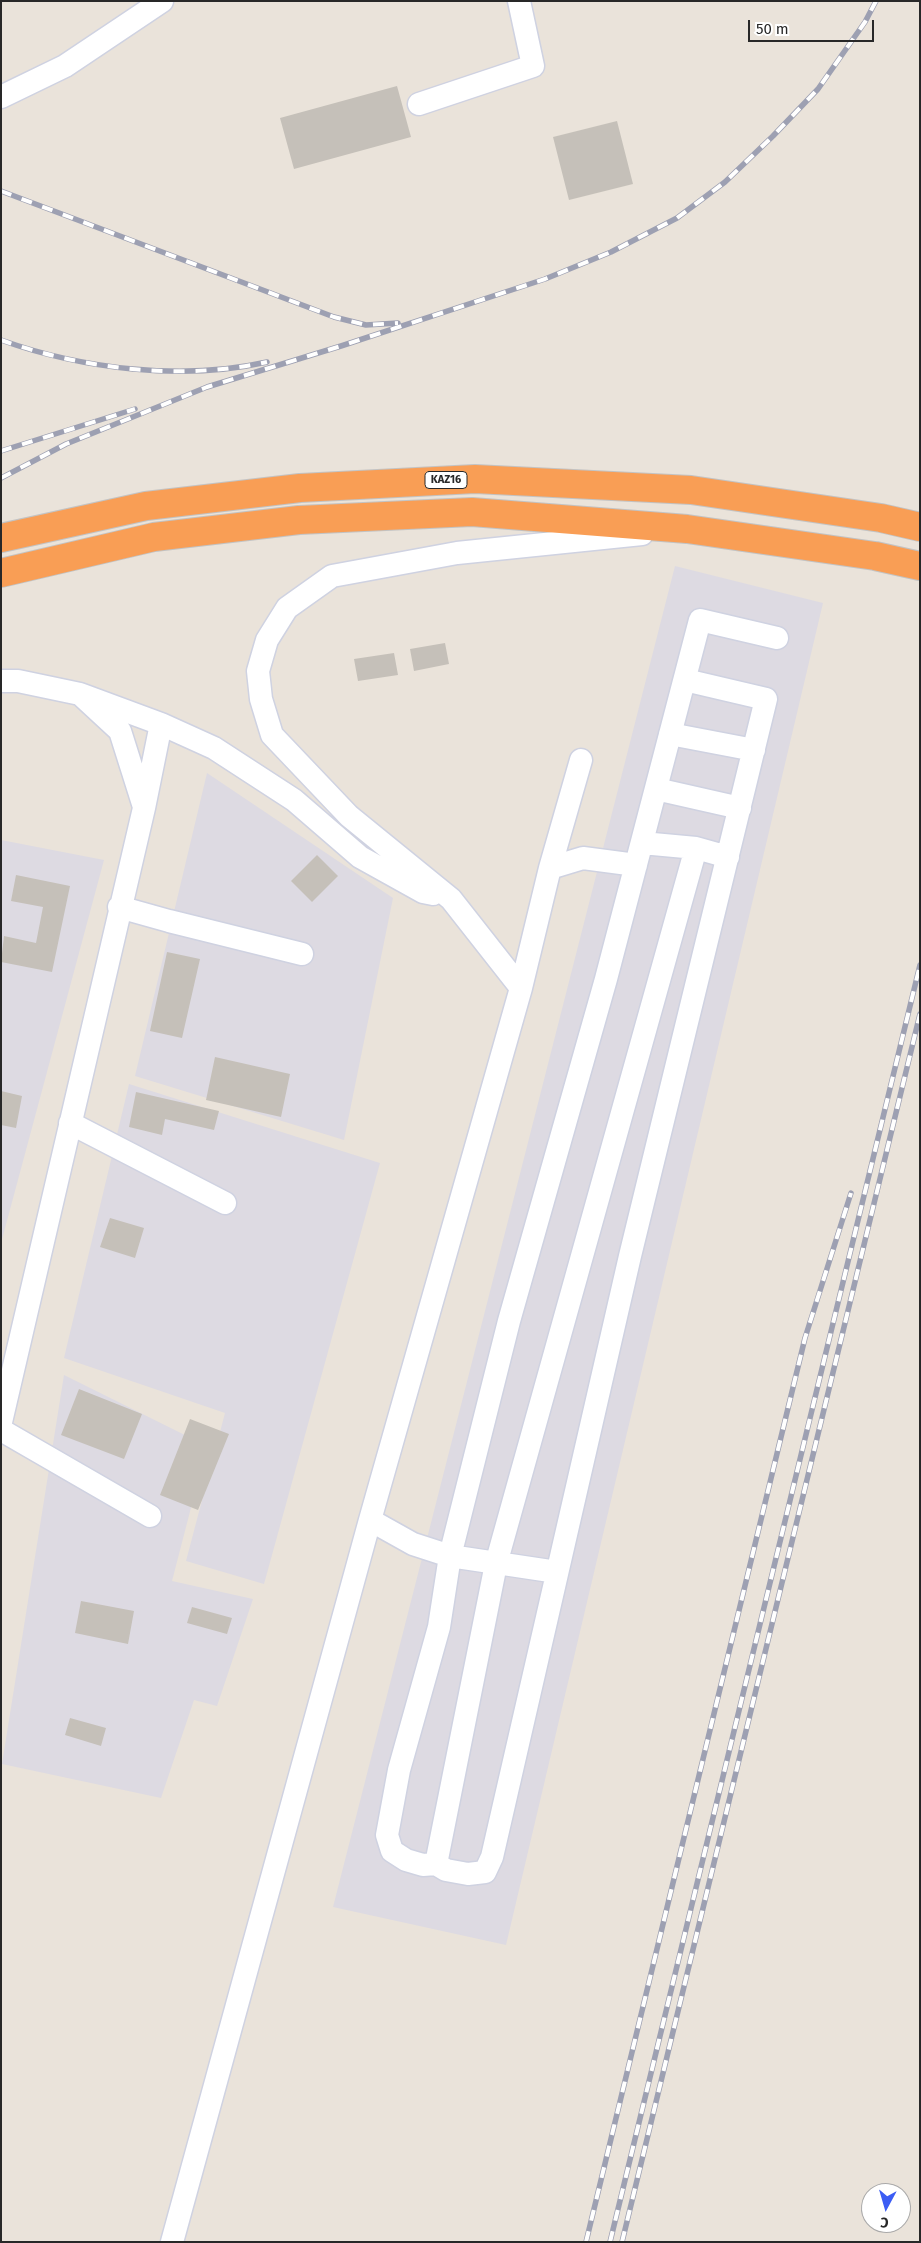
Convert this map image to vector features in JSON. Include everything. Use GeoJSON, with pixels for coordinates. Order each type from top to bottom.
{"type":"FeatureCollection","features":[{"type":"Feature","properties":{"kind":"highway","name":"KAZ16"},"geometry":{"type":"LineString","coordinates":[[7,536],[146,506],[300,488],[475,479],[691,490],[880,518],[920,527]]}},
{"type":"Feature","properties":{"kind":"highway"},"geometry":{"type":"LineString","coordinates":[[7,571],[154,538],[299,520],[472,512],[687,529],[875,556],[920,566]]}},
{"type":"Feature","properties":{"kind":"street"},"geometry":{"type":"LineString","coordinates":[[1,97],[65,66],[162,1]]}},
{"type":"Feature","properties":{"kind":"street"},"geometry":{"type":"LineString","coordinates":[[419,104],[533,66],[519,1]]}},
{"type":"Feature","properties":{"kind":"street"},"geometry":{"type":"LineString","coordinates":[[521,988],[451,899],[349,816],[272,735],[261,699],[258,671],[267,640],[287,608],[332,576],[457,553],[687,529]]}},
{"type":"Feature","properties":{"kind":"street"},"geometry":{"type":"LineString","coordinates":[[685,680],[766,699],[630,1256],[492,1857],[485,1872],[468,1874],[446,1870],[436,1864],[423,1865],[406,1860],[392,1851],[386,1835],[399,1770],[439,1627],[450,1556],[509,1321],[642,843],[700,620],[777,638]]}},
{"type":"Feature","properties":{"kind":"street"},"geometry":{"type":"LineString","coordinates":[[1,681],[18,681],[80,694],[161,724],[214,748],[294,800],[360,857],[423,892],[451,899]]}},
{"type":"Feature","properties":{"kind":"street"},"geometry":{"type":"LineString","coordinates":[[80,694],[120,731],[144,808]]}},
{"type":"Feature","properties":{"kind":"street"},"geometry":{"type":"LineString","coordinates":[[1,1422],[119,906],[144,808],[161,724]]}},
{"type":"Feature","properties":{"kind":"street"},"geometry":{"type":"LineString","coordinates":[[670,734],[754,750]]}},
{"type":"Feature","properties":{"kind":"street"},"geometry":{"type":"LineString","coordinates":[[172,2242],[370,1520],[521,988],[550,868],[581,760]]}},
{"type":"Feature","properties":{"kind":"street"},"geometry":{"type":"LineString","coordinates":[[656,789],[740,808]]}},
{"type":"Feature","properties":{"kind":"street"},"geometry":{"type":"LineString","coordinates":[[642,843],[696,848],[728,857]]}},
{"type":"Feature","properties":{"kind":"street"},"geometry":{"type":"LineString","coordinates":[[436,1864],[496,1564],[696,848]]}},
{"type":"Feature","properties":{"kind":"street"},"geometry":{"type":"LineString","coordinates":[[550,868],[583,858],[636,865]]}},
{"type":"Feature","properties":{"kind":"street"},"geometry":{"type":"LineString","coordinates":[[119,906],[169,921],[302,954]]}},
{"type":"Feature","properties":{"kind":"street"},"geometry":{"type":"LineString","coordinates":[[70,1123],[225,1203]]}},
{"type":"Feature","properties":{"kind":"street"},"geometry":{"type":"LineString","coordinates":[[1,1430],[150,1516]]}},
{"type":"Feature","properties":{"kind":"street"},"geometry":{"type":"LineString","coordinates":[[370,1520],[412,1544],[450,1556],[557,1572]]}},
{"type":"Feature","properties":{"kind":"shaded area"},"geometry":{"type":"Polygon","coordinates":[[[675,566],[823,603],[506,1945],[333,1907],[675,566]]]}},
{"type":"Feature","properties":{"kind":"shaded area"},"geometry":{"type":"Polygon","coordinates":[[[207,773],[393,898],[344,1140],[135,1076],[207,773]]]}},
{"type":"Feature","properties":{"kind":"shaded area"},"geometry":{"type":"Polygon","coordinates":[[[1,840],[104,860],[1,1243],[1,840]]]}},
{"type":"Feature","properties":{"kind":"shaded area"},"geometry":{"type":"Polygon","coordinates":[[[129,1084],[380,1163],[264,1584],[186,1561],[225,1413],[64,1358],[129,1084]]]}},
{"type":"Feature","properties":{"kind":"shaded area"},"geometry":{"type":"Polygon","coordinates":[[[64,1375],[207,1446],[172,1581],[253,1599],[217,1706],[194,1700],[161,1798],[2,1764],[64,1375]]]}},
{"type":"Feature","properties":{"kind":"building"},"geometry":{"type":"Polygon","coordinates":[[[397,86],[411,137],[294,169],[280,118],[397,86]]]}},
{"type":"Feature","properties":{"kind":"building"},"geometry":{"type":"Polygon","coordinates":[[[617,121],[633,184],[569,200],[553,137],[617,121]]]}},
{"type":"Feature","properties":{"kind":"building"},"geometry":{"type":"Polygon","coordinates":[[[445,643],[449,664],[414,671],[410,649],[445,643]]]}},
{"type":"Feature","properties":{"kind":"building"},"geometry":{"type":"Polygon","coordinates":[[[394,653],[398,675],[358,681],[354,659],[394,653]]]}},
{"type":"Feature","properties":{"kind":"building"},"geometry":{"type":"Polygon","coordinates":[[[317,855],[338,876],[312,902],[291,881],[317,855]]]}},
{"type":"Feature","properties":{"kind":"building"},"geometry":{"type":"Polygon","coordinates":[[[16,875],[70,886],[52,972],[1,962],[4,936],[36,943],[43,907],[11,901],[16,875]]]}},
{"type":"Feature","properties":{"kind":"building"},"geometry":{"type":"Polygon","coordinates":[[[167,952],[200,959],[182,1038],[150,1031],[167,952]]]}},
{"type":"Feature","properties":{"kind":"building"},"geometry":{"type":"Polygon","coordinates":[[[215,1057],[290,1074],[281,1117],[206,1100],[215,1057]]]}},
{"type":"Feature","properties":{"kind":"building"},"geometry":{"type":"Polygon","coordinates":[[[1,1091],[22,1096],[16,1128],[1,1125],[1,1091]]]}},
{"type":"Feature","properties":{"kind":"building"},"geometry":{"type":"Polygon","coordinates":[[[136,1092],[219,1111],[214,1130],[165,1119],[162,1135],[129,1127],[136,1092]]]}},
{"type":"Feature","properties":{"kind":"building"},"geometry":{"type":"Polygon","coordinates":[[[110,1218],[144,1228],[135,1258],[100,1247],[110,1218]]]}},
{"type":"Feature","properties":{"kind":"building"},"geometry":{"type":"Polygon","coordinates":[[[79,1389],[142,1414],[124,1459],[61,1435],[79,1389]]]}},
{"type":"Feature","properties":{"kind":"building"},"geometry":{"type":"Polygon","coordinates":[[[190,1419],[229,1434],[198,1510],[160,1495],[190,1419]]]}},
{"type":"Feature","properties":{"kind":"building"},"geometry":{"type":"Polygon","coordinates":[[[81,1601],[134,1611],[128,1644],[75,1633],[81,1601]]]}},
{"type":"Feature","properties":{"kind":"building"},"geometry":{"type":"Polygon","coordinates":[[[192,1607],[232,1618],[227,1634],[187,1623],[192,1607]]]}},
{"type":"Feature","properties":{"kind":"building"},"geometry":{"type":"Polygon","coordinates":[[[70,1718],[106,1728],[101,1746],[65,1735],[70,1718]]]}},
{"type":"Feature","properties":{"kind":"railway"},"geometry":{"type":"LineString","coordinates":[[1,478],[66,444],[207,387],[341,346],[545,279],[611,252],[677,218],[725,182],[818,89],[865,22],[876,1]]}},
{"type":"Feature","properties":{"kind":"railway"},"geometry":{"type":"LineString","coordinates":[[1,191],[334,317],[366,325],[398,323]]}},
{"type":"Feature","properties":{"kind":"railway"},"geometry":{"type":"LineString","coordinates":[[1,340],[65,358],[133,369],[201,371],[235,368],[267,362]]}},
{"type":"Feature","properties":{"kind":"railway"},"geometry":{"type":"LineString","coordinates":[[1,451],[135,409]]}},
{"type":"Feature","properties":{"kind":"railway"},"geometry":{"type":"LineString","coordinates":[[610,2242],[920,965]]}},
{"type":"Feature","properties":{"kind":"railway"},"geometry":{"type":"LineString","coordinates":[[622,2242],[920,1014]]}},
{"type":"Feature","properties":{"kind":"railway"},"geometry":{"type":"LineString","coordinates":[[586,2242],[805,1338],[851,1193]]}}]}
